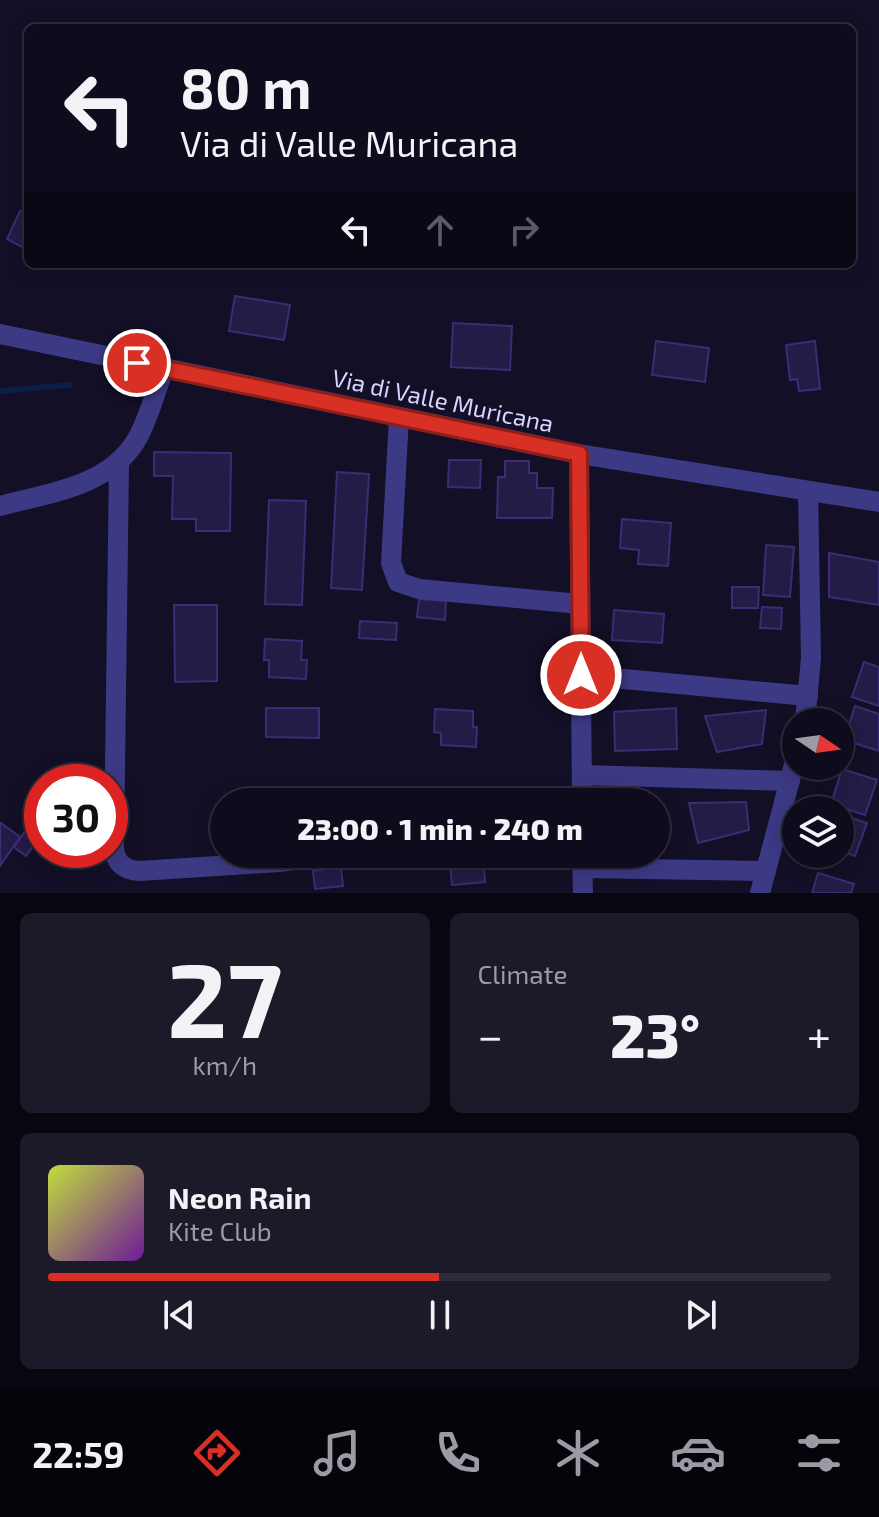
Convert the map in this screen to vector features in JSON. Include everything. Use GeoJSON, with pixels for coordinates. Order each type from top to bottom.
{"type":"FeatureCollection","features":[{"type":"Feature","properties":{"kind":"street","name":"Via di Valle Muricana"},"geometry":{"type":"LineString","coordinates":[[0,334],[579,454],[879,502]]}},
{"type":"Feature","properties":{"kind":"street"},"geometry":{"type":"LineString","coordinates":[[0,506],[94,479],[119,462],[139,436],[164,369]]}},
{"type":"Feature","properties":{"kind":"street"},"geometry":{"type":"LineString","coordinates":[[399,417],[391,563],[398,582],[419,589],[580,604]]}},
{"type":"Feature","properties":{"kind":"street"},"geometry":{"type":"LineString","coordinates":[[579,454],[582,788]]}},
{"type":"Feature","properties":{"kind":"street"},"geometry":{"type":"LineString","coordinates":[[119,462],[116,860],[125,868],[139,871],[210,866]]}},
{"type":"Feature","properties":{"kind":"street"},"geometry":{"type":"LineString","coordinates":[[807,708],[811,645],[808,491]]}},
{"type":"Feature","properties":{"kind":"street"},"geometry":{"type":"LineString","coordinates":[[581,675],[808,696]]}},
{"type":"Feature","properties":{"kind":"street"},"geometry":{"type":"LineString","coordinates":[[582,775],[790,781],[760,893]]}},
{"type":"Feature","properties":{"kind":"street"},"geometry":{"type":"LineString","coordinates":[[670,866],[766,871]]}},
{"type":"Feature","properties":{"kind":"street"},"geometry":{"type":"LineString","coordinates":[[582,868],[583,893]]}},
{"type":"Feature","properties":{"kind":"building"},"geometry":{"type":"Polygon","coordinates":[[[24,210],[24,248],[7,239],[20,211],[24,210]]]}},
{"type":"Feature","properties":{"kind":"building"},"geometry":{"type":"Polygon","coordinates":[[[235,296],[290,305],[284,340],[229,331],[235,296]]]}},
{"type":"Feature","properties":{"kind":"building"},"geometry":{"type":"Polygon","coordinates":[[[453,323],[512,326],[510,370],[451,367],[453,323]]]}},
{"type":"Feature","properties":{"kind":"building"},"geometry":{"type":"Polygon","coordinates":[[[656,341],[709,348],[705,382],[652,375],[656,341]]]}},
{"type":"Feature","properties":{"kind":"building"},"geometry":{"type":"Polygon","coordinates":[[[815,341],[820,389],[799,391],[797,379],[790,380],[786,345],[815,341]]]}},
{"type":"Feature","properties":{"kind":"building"},"geometry":{"type":"Polygon","coordinates":[[[154,452],[231,453],[230,531],[196,531],[196,519],[172,519],[173,476],[154,476],[154,452]]]}},
{"type":"Feature","properties":{"kind":"building"},"geometry":{"type":"Polygon","coordinates":[[[449,460],[481,460],[480,488],[448,487],[449,460]]]}},
{"type":"Feature","properties":{"kind":"building"},"geometry":{"type":"Polygon","coordinates":[[[505,461],[529,461],[529,473],[537,473],[537,488],[553,488],[552,518],[497,518],[498,477],[505,477],[505,461]]]}},
{"type":"Feature","properties":{"kind":"building"},"geometry":{"type":"Polygon","coordinates":[[[337,472],[369,474],[362,590],[331,588],[337,472]]]}},
{"type":"Feature","properties":{"kind":"building"},"geometry":{"type":"Polygon","coordinates":[[[269,500],[306,501],[302,605],[265,604],[269,500]]]}},
{"type":"Feature","properties":{"kind":"building"},"geometry":{"type":"Polygon","coordinates":[[[622,519],[671,523],[668,566],[638,564],[639,550],[620,548],[622,519]]]}},
{"type":"Feature","properties":{"kind":"building"},"geometry":{"type":"Polygon","coordinates":[[[766,545],[794,547],[790,597],[763,595],[766,545]]]}},
{"type":"Feature","properties":{"kind":"building"},"geometry":{"type":"Polygon","coordinates":[[[829,553],[879,562],[879,605],[829,597],[829,553]]]}},
{"type":"Feature","properties":{"kind":"building"},"geometry":{"type":"Polygon","coordinates":[[[732,587],[759,587],[758,608],[732,608],[732,587]]]}},
{"type":"Feature","properties":{"kind":"building"},"geometry":{"type":"Polygon","coordinates":[[[419,599],[446,601],[445,620],[417,617],[419,599]]]}},
{"type":"Feature","properties":{"kind":"building"},"geometry":{"type":"Polygon","coordinates":[[[174,605],[217,605],[217,681],[175,682],[174,605]]]}},
{"type":"Feature","properties":{"kind":"building"},"geometry":{"type":"Polygon","coordinates":[[[762,607],[782,608],[781,629],[760,628],[762,607]]]}},
{"type":"Feature","properties":{"kind":"building"},"geometry":{"type":"Polygon","coordinates":[[[614,610],[664,614],[662,643],[612,640],[614,610]]]}},
{"type":"Feature","properties":{"kind":"building"},"geometry":{"type":"Polygon","coordinates":[[[360,621],[397,623],[396,640],[359,638],[360,621]]]}},
{"type":"Feature","properties":{"kind":"building"},"geometry":{"type":"Polygon","coordinates":[[[265,639],[302,641],[301,660],[307,660],[306,679],[269,677],[269,660],[264,660],[265,639]]]}},
{"type":"Feature","properties":{"kind":"building"},"geometry":{"type":"Polygon","coordinates":[[[864,662],[879,667],[879,706],[852,697],[864,662]]]}},
{"type":"Feature","properties":{"kind":"building"},"geometry":{"type":"Polygon","coordinates":[[[855,706],[879,714],[879,751],[854,743],[855,706]]]}},
{"type":"Feature","properties":{"kind":"building"},"geometry":{"type":"Polygon","coordinates":[[[266,708],[319,708],[319,738],[266,737],[266,708]]]}},
{"type":"Feature","properties":{"kind":"building"},"geometry":{"type":"Polygon","coordinates":[[[676,708],[677,749],[615,751],[614,712],[676,708]]]}},
{"type":"Feature","properties":{"kind":"building"},"geometry":{"type":"Polygon","coordinates":[[[435,709],[473,711],[473,727],[477,727],[476,747],[441,745],[441,733],[434,732],[435,709]]]}},
{"type":"Feature","properties":{"kind":"building"},"geometry":{"type":"Polygon","coordinates":[[[766,710],[762,744],[717,752],[705,716],[766,710]]]}},
{"type":"Feature","properties":{"kind":"building"},"geometry":{"type":"Polygon","coordinates":[[[854,773],[877,780],[865,815],[854,811],[854,796],[834,796],[839,780],[854,780],[854,773]]]}},
{"type":"Feature","properties":{"kind":"building"},"geometry":{"type":"Polygon","coordinates":[[[746,802],[749,830],[698,843],[689,803],[746,802]]]}},
{"type":"Feature","properties":{"kind":"building"},"geometry":{"type":"Polygon","coordinates":[[[854,819],[867,823],[854,856],[854,819]]]}},
{"type":"Feature","properties":{"kind":"building"},"geometry":{"type":"Polygon","coordinates":[[[0,824],[20,837],[0,866],[0,824]]]}},
{"type":"Feature","properties":{"kind":"building"},"geometry":{"type":"Polygon","coordinates":[[[24,833],[24,854],[14,847],[24,833]]]}},
{"type":"Feature","properties":{"kind":"building"},"geometry":{"type":"Polygon","coordinates":[[[341,868],[343,886],[315,889],[313,871],[341,868]]]}},
{"type":"Feature","properties":{"kind":"building"},"geometry":{"type":"Polygon","coordinates":[[[450,868],[484,868],[485,882],[452,885],[450,868]]]}},
{"type":"Feature","properties":{"kind":"building"},"geometry":{"type":"Polygon","coordinates":[[[818,873],[854,884],[851,893],[812,893],[818,873]]]}},
{"type":"Feature","properties":{"kind":"waterway"},"geometry":{"type":"LineString","coordinates":[[0,391],[69,385]]}},
{"type":"Feature","properties":{"kind":"route"},"geometry":{"type":"LineString","coordinates":[[137,363],[579,454],[581,675]]}}]}
